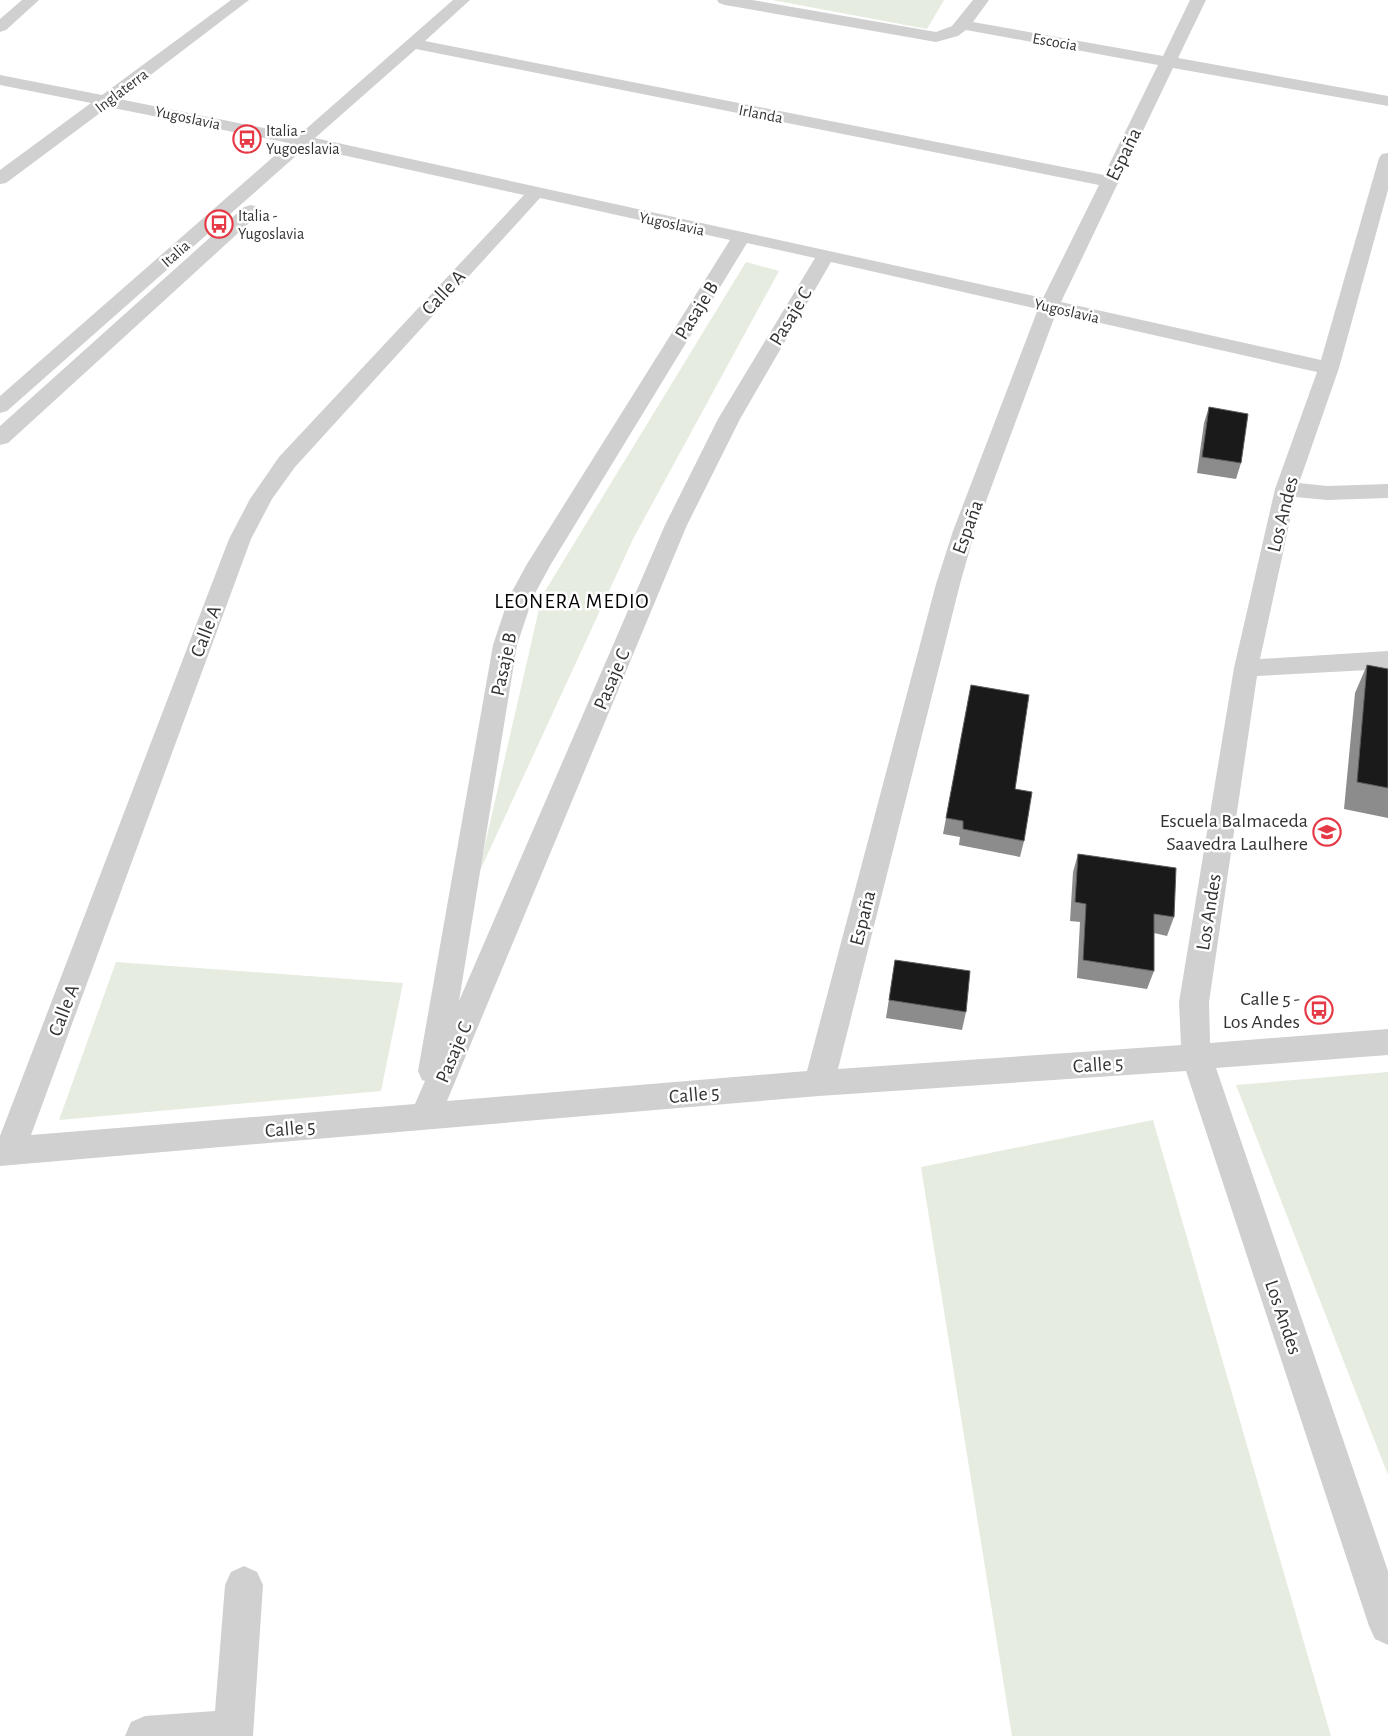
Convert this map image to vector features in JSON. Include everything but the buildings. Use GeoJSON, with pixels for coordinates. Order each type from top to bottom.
{"type":"FeatureCollection","features":[{"type":"Feature","properties":{"kind":"street"},"geometry":{"type":"LineString","coordinates":[[0,27],[31,0]]}},
{"type":"Feature","properties":{"kind":"street","name":"Inglaterra"},"geometry":{"type":"LineString","coordinates":[[0,179],[241,0]]}},
{"type":"Feature","properties":{"kind":"street","name":"Italia"},"geometry":{"type":"LineString","coordinates":[[0,407],[306,150],[413,44],[462,0]]}},
{"type":"Feature","properties":{"kind":"street"},"geometry":{"type":"LineString","coordinates":[[726,0],[926,36],[946,36],[955,33],[964,25],[981,0]]}},
{"type":"Feature","properties":{"kind":"street","name":"España"},"geometry":{"type":"LineString","coordinates":[[819,1084],[948,584],[964,531],[1048,306],[1198,0]]}},
{"type":"Feature","properties":{"kind":"street","name":"Escocia"},"geometry":{"type":"LineString","coordinates":[[964,25],[1388,101]]}},
{"type":"Feature","properties":{"kind":"street","name":"Irlanda"},"geometry":{"type":"LineString","coordinates":[[413,44],[1109,182]]}},
{"type":"Feature","properties":{"kind":"street","name":"Yugoslavia"},"geometry":{"type":"LineString","coordinates":[[7,80],[107,100],[306,150]]}},
{"type":"Feature","properties":{"kind":"street","name":"Yugoslavia"},"geometry":{"type":"LineString","coordinates":[[324,146],[826,255],[1329,368]]}},
{"type":"Feature","properties":{"kind":"street","name":"Italia"},"geometry":{"type":"LineString","coordinates":[[306,150],[324,146]]}},
{"type":"Feature","properties":{"kind":"street","name":"Los Andes"},"geometry":{"type":"LineString","coordinates":[[1388,158],[1329,368],[1286,489],[1246,668],[1194,1002],[1197,1058],[1388,1626]]}},
{"type":"Feature","properties":{"kind":"street","name":"Calle A"},"geometry":{"type":"LineString","coordinates":[[5,1151],[240,539],[254,510],[267,487],[287,462],[535,193]]}},
{"type":"Feature","properties":{"kind":"street","name":"Italia"},"geometry":{"type":"LineString","coordinates":[[0,438],[266,198]]}},
{"type":"Feature","properties":{"kind":"street","name":"Pasaje B"},"geometry":{"type":"LineString","coordinates":[[425,1117],[505,645],[521,597],[539,564],[741,238]]}},
{"type":"Feature","properties":{"kind":"street","name":"Pasaje C"},"geometry":{"type":"LineString","coordinates":[[425,1117],[676,524],[729,419],[826,255]]}},
{"type":"Feature","properties":{"kind":"street"},"geometry":{"type":"LineString","coordinates":[[1286,489],[1327,492],[1388,491]]}},
{"type":"Feature","properties":{"kind":"street"},"geometry":{"type":"LineString","coordinates":[[1246,668],[1388,660]]}},
{"type":"Feature","properties":{"kind":"street","name":"Calle 5"},"geometry":{"type":"LineString","coordinates":[[5,1151],[819,1084],[1197,1058],[1388,1042]]}},
{"type":"Feature","properties":{"kind":"street"},"geometry":{"type":"LineString","coordinates":[[145,1736],[233,1733],[244,1585]]}},
{"type":"Feature","properties":{"kind":"shaded area"},"geometry":{"type":"Polygon","coordinates":[[[772,0],[944,0],[927,29],[772,0]]]}},
{"type":"Feature","properties":{"kind":"shaded area"},"geometry":{"type":"Polygon","coordinates":[[[746,262],[779,271],[633,539],[478,875],[542,596],[746,262]]]}},
{"type":"Feature","properties":{"kind":"shaded area"},"geometry":{"type":"Polygon","coordinates":[[[116,962],[403,983],[381,1091],[59,1120],[116,962]]]}},
{"type":"Feature","properties":{"kind":"shaded area"},"geometry":{"type":"Polygon","coordinates":[[[1388,1072],[1388,1475],[1236,1085],[1388,1072]]]}},
{"type":"Feature","properties":{"kind":"shaded area"},"geometry":{"type":"Polygon","coordinates":[[[1153,1120],[1331,1736],[1012,1736],[921,1167],[1153,1120]]]}},
{"type":"Feature","properties":{"kind":"place","name":"Italia - Yugoeslavia"},"geometry":{"type":"Point","coordinates":[247,139]}},
{"type":"Feature","properties":{"kind":"place","name":"Italia - Yugoslavia"},"geometry":{"type":"Point","coordinates":[219,224]}},
{"type":"Feature","properties":{"kind":"place","name":"Escuela Balmaceda Saavedra Laulhere"},"geometry":{"type":"Point","coordinates":[1327,832]}},
{"type":"Feature","properties":{"kind":"place","name":"Calle 5 - Los Andes"},"geometry":{"type":"Point","coordinates":[1319,1010]}},
{"type":"Feature","properties":{"kind":"district","name":"LEONERA MEDIO"},"geometry":{"type":"Point","coordinates":[572,601]}}]}
